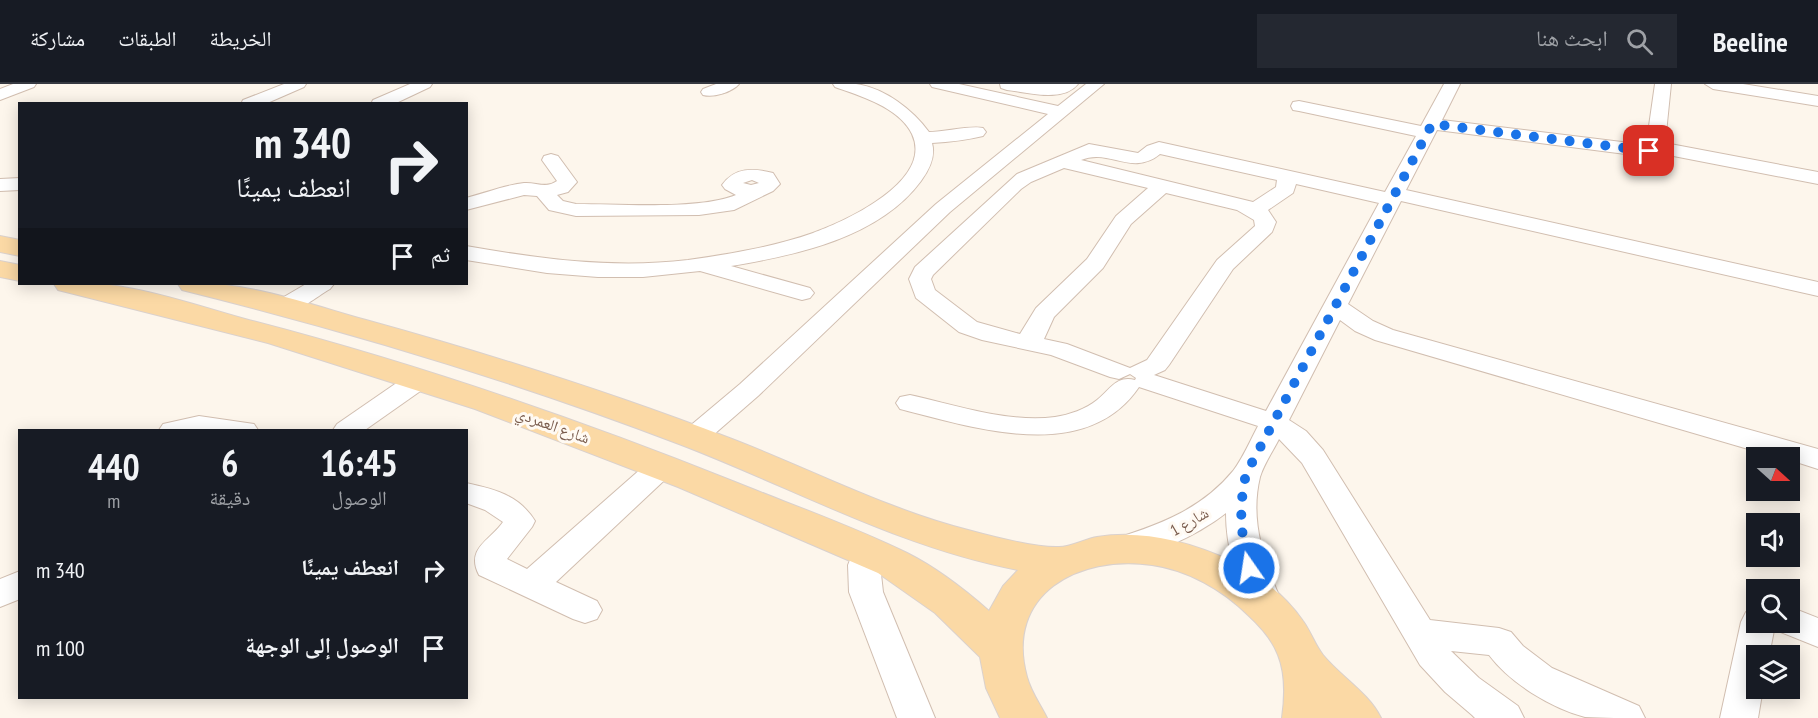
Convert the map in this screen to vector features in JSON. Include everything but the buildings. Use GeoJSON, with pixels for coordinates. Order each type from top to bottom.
{"type":"FeatureCollection","features":[{"type":"Feature","properties":{"kind":"main road"},"geometry":{"type":"LineString","coordinates":[[0,244],[18,248]]}},
{"type":"Feature","properties":{"kind":"main road"},"geometry":{"type":"LineString","coordinates":[[0,269],[18,273]]}},
{"type":"Feature","properties":{"kind":"main road","name":"شارع العمردي"},"geometry":{"type":"LineString","coordinates":[[72,285],[272,334],[420,379],[536,419],[661,467],[900,568],[939,592],[967,615],[1000,650]]}},
{"type":"Feature","properties":{"kind":"main road"},"geometry":{"type":"LineString","coordinates":[[196,285],[285,306],[445,351],[694,437],[934,534],[995,551],[1060,562]]}},
{"type":"Feature","properties":{"kind":"main road"},"geometry":{"type":"LineString","coordinates":[[1024,718],[1014,704],[1004,677],[1000,650],[1004,622],[1016,597],[1035,577],[1060,562],[1079,555],[1120,548],[1160,551],[1198,562],[1234,580],[1266,606],[1282,623],[1303,663],[1333,696],[1358,718]]}},
{"type":"Feature","properties":{"kind":"main road"},"geometry":{"type":"LineString","coordinates":[[1303,663],[1308,691],[1305,718]]}},
{"type":"Feature","properties":{"kind":"street"},"geometry":{"type":"LineString","coordinates":[[0,95],[28,84]]}},
{"type":"Feature","properties":{"kind":"street"},"geometry":{"type":"LineString","coordinates":[[254,102],[298,84]]}},
{"type":"Feature","properties":{"kind":"street"},"geometry":{"type":"LineString","coordinates":[[384,102],[424,84]]}},
{"type":"Feature","properties":{"kind":"street"},"geometry":{"type":"LineString","coordinates":[[709,92],[731,84]]}},
{"type":"Feature","properties":{"kind":"street"},"geometry":{"type":"LineString","coordinates":[[468,253],[576,270],[637,270],[700,264],[793,246],[854,223],[888,202],[911,181],[920,166],[924,152],[923,138],[918,126],[894,105],[841,84]]}},
{"type":"Feature","properties":{"kind":"street"},"geometry":{"type":"LineString","coordinates":[[938,84],[1005,92],[1060,112]]}},
{"type":"Feature","properties":{"kind":"street"},"geometry":{"type":"LineString","coordinates":[[1005,92],[1026,85],[1055,89],[1070,84]]}},
{"type":"Feature","properties":{"kind":"street"},"geometry":{"type":"LineString","coordinates":[[694,437],[749,390],[943,208],[1096,84]]}},
{"type":"Feature","properties":{"kind":"street","name":"شارع 1"},"geometry":{"type":"LineString","coordinates":[[1120,548],[1162,536],[1198,519],[1226,498],[1246,474],[1452,84]]}},
{"type":"Feature","properties":{"kind":"street"},"geometry":{"type":"LineString","coordinates":[[1299,106],[1429,128],[1649,151],[1655,147],[1663,84]]}},
{"type":"Feature","properties":{"kind":"street"},"geometry":{"type":"LineString","coordinates":[[1713,84],[1818,101]]}},
{"type":"Feature","properties":{"kind":"street"},"geometry":{"type":"LineString","coordinates":[[923,138],[952,137],[977,132]]}},
{"type":"Feature","properties":{"kind":"street"},"geometry":{"type":"LineString","coordinates":[[1604,138],[1818,178]]}},
{"type":"Feature","properties":{"kind":"street"},"geometry":{"type":"LineString","coordinates":[[1505,718],[1475,698],[1433,655],[1313,457],[1296,437],[1273,422],[1030,342],[991,335],[968,327],[924,293],[920,279],[928,266],[1014,185],[1037,172],[1089,150],[1139,159],[1157,148],[1818,289]]}},
{"type":"Feature","properties":{"kind":"street"},"geometry":{"type":"LineString","coordinates":[[468,203],[516,190],[532,189],[544,192],[561,188],[567,182],[551,160]]}},
{"type":"Feature","properties":{"kind":"street"},"geometry":{"type":"LineString","coordinates":[[910,404],[1004,424],[1045,427],[1065,425],[1105,410],[1118,399],[1134,377],[1156,365],[1225,265],[1265,228],[1266,222],[1263,216],[1245,206],[1064,162]]}},
{"type":"Feature","properties":{"kind":"street"},"geometry":{"type":"LineString","coordinates":[[1255,210],[1286,189],[1287,176]]}},
{"type":"Feature","properties":{"kind":"street"},"geometry":{"type":"LineString","coordinates":[[0,185],[18,184]]}},
{"type":"Feature","properties":{"kind":"street"},"geometry":{"type":"LineString","coordinates":[[1030,342],[1044,314],[1095,263],[1123,220],[1161,187]]}},
{"type":"Feature","properties":{"kind":"street"},"geometry":{"type":"LineString","coordinates":[[544,192],[550,202],[556,206],[576,210],[713,208],[738,202],[754,191]]}},
{"type":"Feature","properties":{"kind":"street"},"geometry":{"type":"LineString","coordinates":[[700,264],[802,293]]}},
{"type":"Feature","properties":{"kind":"street"},"geometry":{"type":"LineString","coordinates":[[285,306],[320,285]]}},
{"type":"Feature","properties":{"kind":"street"},"geometry":{"type":"LineString","coordinates":[[1336,306],[1348,316],[1384,335],[1818,459]]}},
{"type":"Feature","properties":{"kind":"street"},"geometry":{"type":"LineString","coordinates":[[348,429],[420,379]]}},
{"type":"Feature","properties":{"kind":"street"},"geometry":{"type":"LineString","coordinates":[[178,429],[199,425],[235,429]]}},
{"type":"Feature","properties":{"kind":"street"},"geometry":{"type":"LineString","coordinates":[[531,585],[661,467]]}},
{"type":"Feature","properties":{"kind":"street","name":"شارع 1"},"geometry":{"type":"LineString","coordinates":[[1246,474],[1240,502],[1241,534],[1249,568],[1266,606]]}},
{"type":"Feature","properties":{"kind":"street"},"geometry":{"type":"LineString","coordinates":[[468,494],[494,502],[517,517],[517,528],[496,548],[490,563],[491,567],[585,610]]}},
{"type":"Feature","properties":{"kind":"street"},"geometry":{"type":"LineString","coordinates":[[867,553],[864,565],[866,592],[916,718]]}},
{"type":"Feature","properties":{"kind":"street"},"geometry":{"type":"LineString","coordinates":[[0,594],[18,584]]}},
{"type":"Feature","properties":{"kind":"street"},"geometry":{"type":"LineString","coordinates":[[1800,625],[1818,633]]}},
{"type":"Feature","properties":{"kind":"street"},"geometry":{"type":"LineString","coordinates":[[1419,633],[1498,642],[1517,665],[1531,675],[1626,718]]}},
{"type":"Feature","properties":{"kind":"street"},"geometry":{"type":"LineString","coordinates":[[1739,718],[1756,633]]}},
{"type":"Feature","properties":{"kind":"route"},"geometry":{"type":"LineString","coordinates":[[1249,568],[1241,534],[1240,502],[1246,474],[1432,124],[1649,151]]}}]}
